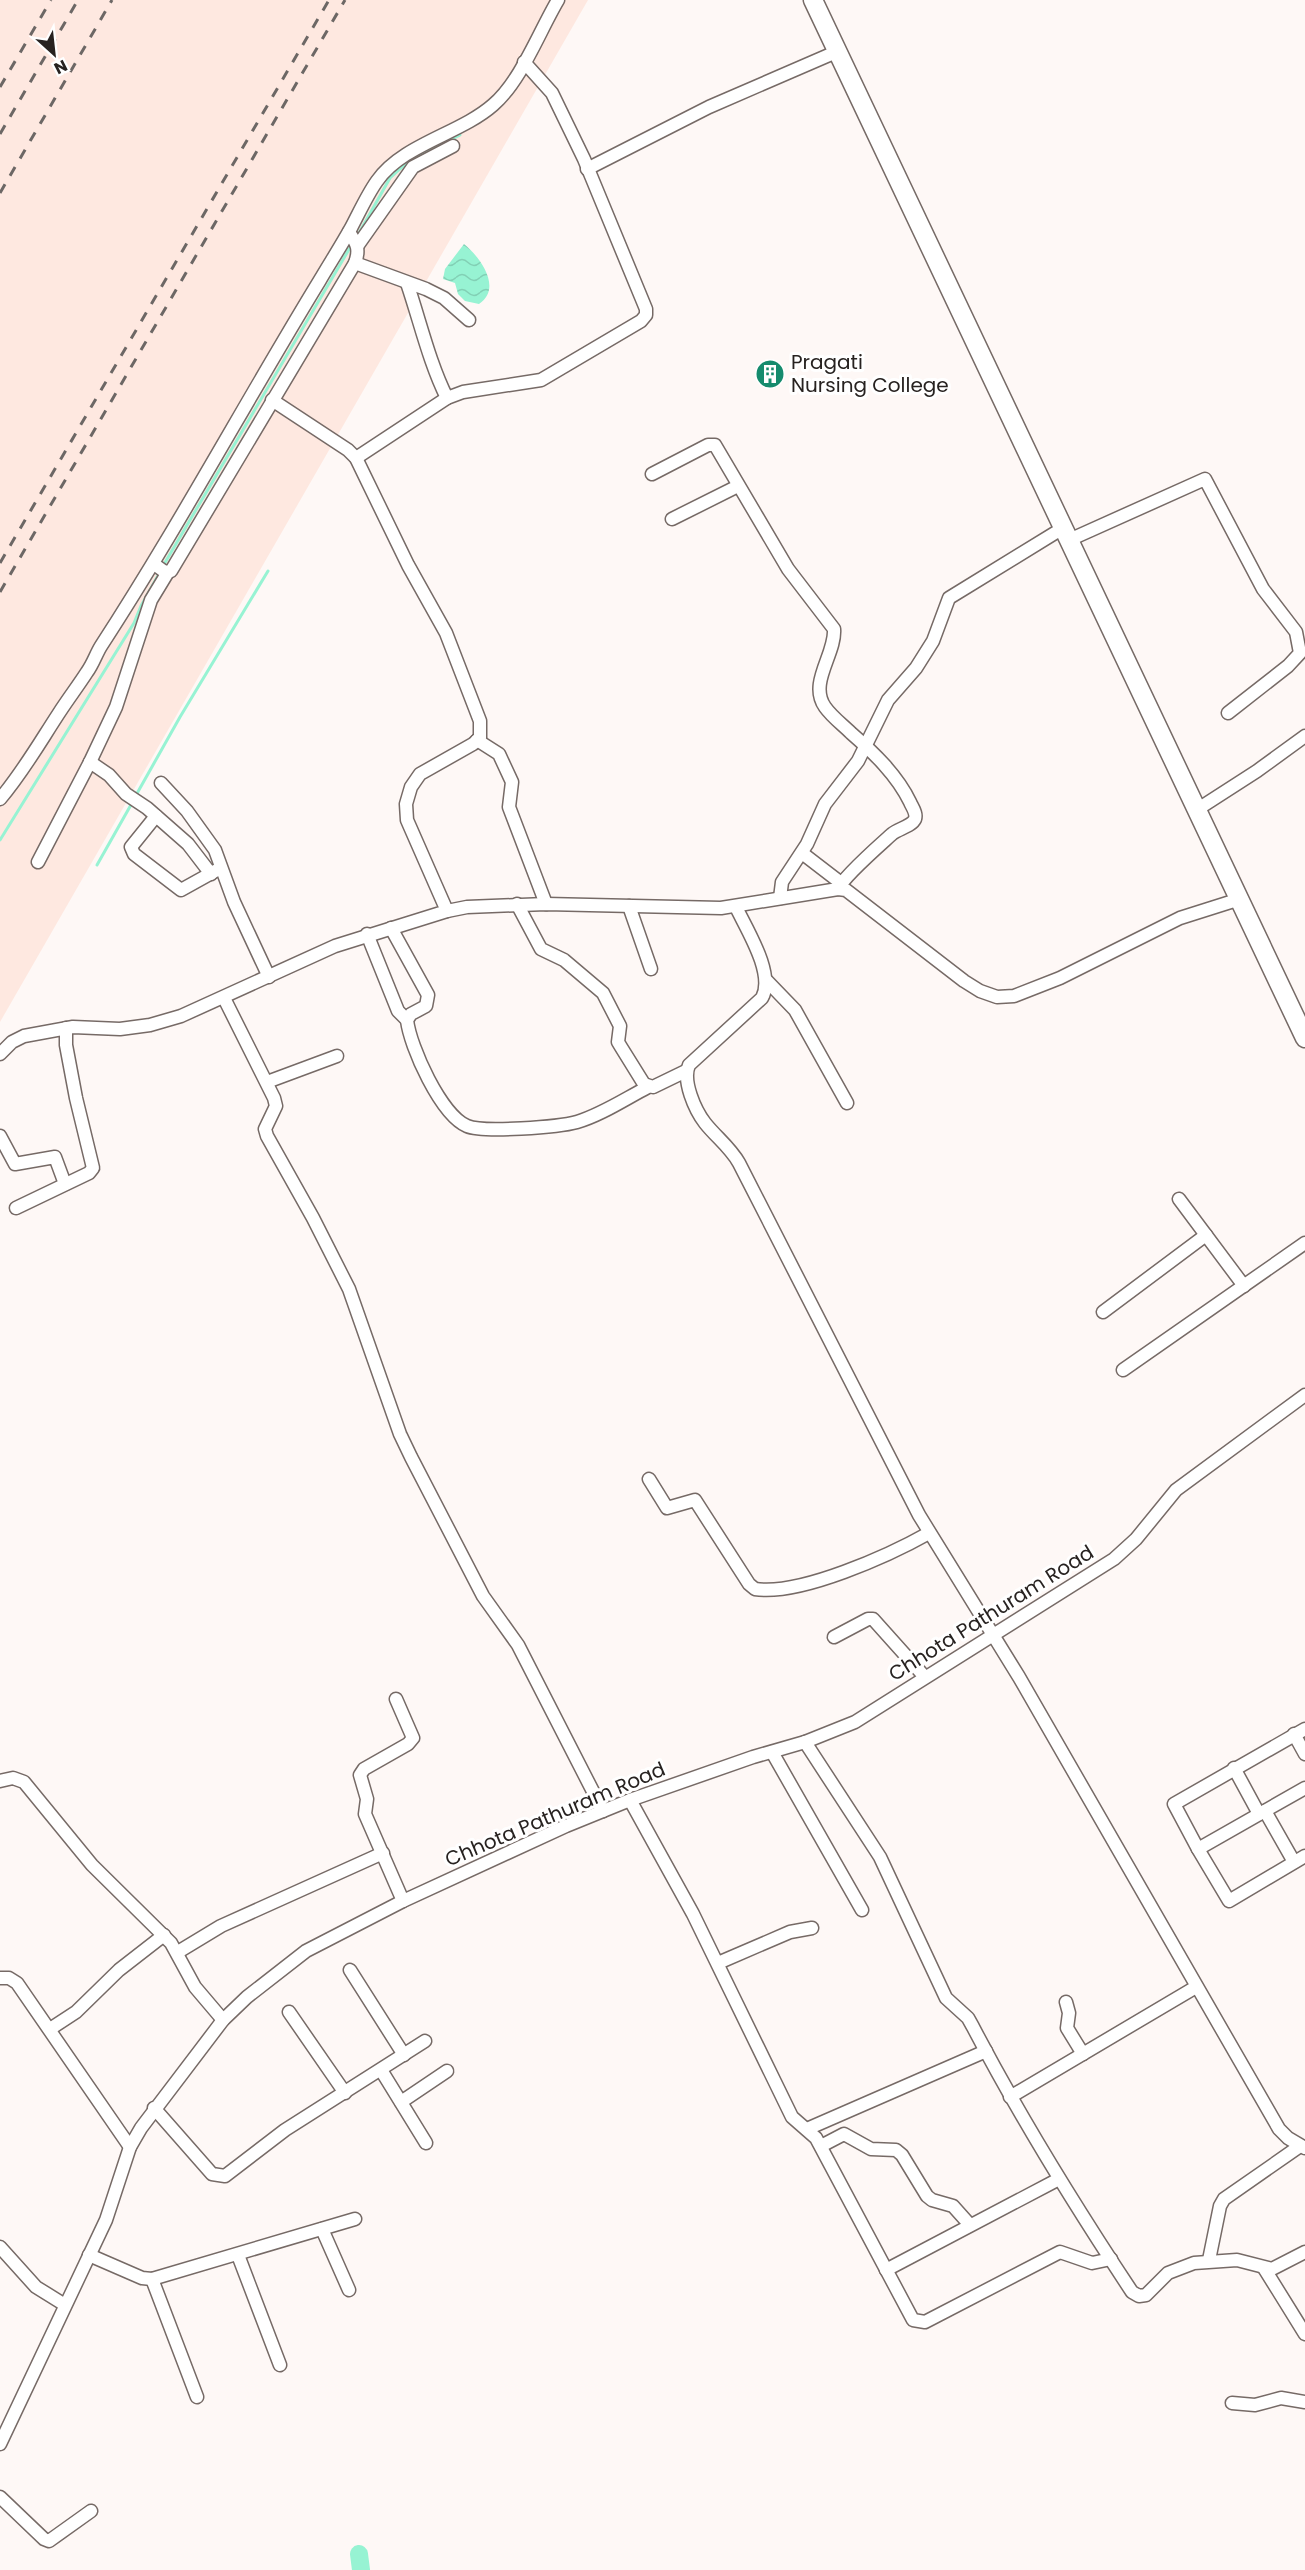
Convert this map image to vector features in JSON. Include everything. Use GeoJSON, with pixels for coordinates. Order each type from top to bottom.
{"type":"FeatureCollection","features":[{"type":"Feature","properties":{"kind":"highway"},"geometry":{"type":"LineString","coordinates":[[813,0],[1305,1038]]}},
{"type":"Feature","properties":{"kind":"street"},"geometry":{"type":"LineString","coordinates":[[38,862],[90,762],[122,690],[181,515],[231,434],[268,365],[349,232],[376,182],[386,170],[494,105],[524,62],[558,0]]}},
{"type":"Feature","properties":{"kind":"street"},"geometry":{"type":"LineString","coordinates":[[587,169],[709,107],[836,52]]}},
{"type":"Feature","properties":{"kind":"street"},"geometry":{"type":"LineString","coordinates":[[356,458],[447,398],[463,392],[541,380],[641,321],[646,315],[646,309],[587,169],[552,93],[524,62]]}},
{"type":"Feature","properties":{"kind":"street"},"geometry":{"type":"LineString","coordinates":[[358,245],[413,167],[453,146]]}},
{"type":"Feature","properties":{"kind":"street"},"geometry":{"type":"LineString","coordinates":[[0,799],[15,781],[88,671],[99,648],[162,569],[272,400],[355,263],[359,253],[358,245],[349,232]]}},
{"type":"Feature","properties":{"kind":"street"},"geometry":{"type":"LineString","coordinates":[[355,263],[376,269],[444,298],[469,320]]}},
{"type":"Feature","properties":{"kind":"street"},"geometry":{"type":"LineString","coordinates":[[406,283],[422,324],[434,372],[447,398]]}},
{"type":"Feature","properties":{"kind":"street"},"geometry":{"type":"LineString","coordinates":[[272,400],[348,450],[356,458],[452,647],[480,721],[481,729],[477,740],[420,774],[411,787],[406,804],[407,820],[447,911]]}},
{"type":"Feature","properties":{"kind":"street"},"geometry":{"type":"LineString","coordinates":[[0,1054],[17,1038],[66,1028],[120,1029],[150,1025],[182,1016],[335,946],[368,934],[467,907],[546,904],[736,907],[840,886],[894,833],[915,819],[915,813],[900,785],[866,746],[830,713],[820,698],[820,681],[834,637],[834,629],[798,583],[738,486],[720,451],[714,445],[708,445],[652,474]]}},
{"type":"Feature","properties":{"kind":"street"},"geometry":{"type":"LineString","coordinates":[[780,898],[782,882],[802,853],[825,804],[852,770],[888,700],[916,668],[933,640],[949,598],[1066,534],[1205,479],[1263,589],[1296,632],[1300,653],[1288,666],[1228,713]]}},
{"type":"Feature","properties":{"kind":"street"},"geometry":{"type":"LineString","coordinates":[[672,519],[738,486]]}},
{"type":"Feature","properties":{"kind":"street"},"geometry":{"type":"LineString","coordinates":[[1198,809],[1305,736]]}},
{"type":"Feature","properties":{"kind":"street"},"geometry":{"type":"LineString","coordinates":[[477,740],[499,754],[512,782],[509,807],[546,904]]}},
{"type":"Feature","properties":{"kind":"street"},"geometry":{"type":"LineString","coordinates":[[90,762],[109,775],[216,871],[269,977]]}},
{"type":"Feature","properties":{"kind":"street"},"geometry":{"type":"LineString","coordinates":[[161,783],[194,820],[218,855],[216,871]]}},
{"type":"Feature","properties":{"kind":"street"},"geometry":{"type":"LineString","coordinates":[[156,816],[131,847],[134,854],[177,889],[185,889],[216,871]]}},
{"type":"Feature","properties":{"kind":"street"},"geometry":{"type":"LineString","coordinates":[[802,853],[840,886],[853,893],[964,981],[980,991],[997,997],[1014,996],[1060,978],[1180,918],[1240,899]]}},
{"type":"Feature","properties":{"kind":"street"},"geometry":{"type":"LineString","coordinates":[[517,904],[541,949],[564,960],[603,993],[620,1026],[618,1042],[648,1087]]}},
{"type":"Feature","properties":{"kind":"street"},"geometry":{"type":"LineString","coordinates":[[629,906],[651,969]]}},
{"type":"Feature","properties":{"kind":"street"},"geometry":{"type":"LineString","coordinates":[[736,907],[758,954],[767,981],[766,991],[762,998],[688,1065],[686,1078],[699,1112],[705,1123],[730,1149],[739,1163],[929,1533],[1019,1677],[1279,2129],[1302,2147],[1224,2199],[1220,2206],[1209,2260]]}},
{"type":"Feature","properties":{"kind":"street"},"geometry":{"type":"LineString","coordinates":[[391,928],[428,994],[426,1006],[411,1014],[407,1020]]}},
{"type":"Feature","properties":{"kind":"street"},"geometry":{"type":"LineString","coordinates":[[368,934],[398,1011],[407,1020],[430,1086],[462,1124],[469,1127],[524,1128],[576,1122],[686,1071]]}},
{"type":"Feature","properties":{"kind":"street"},"geometry":{"type":"LineString","coordinates":[[767,981],[795,1010],[847,1103]]}},
{"type":"Feature","properties":{"kind":"street"},"geometry":{"type":"LineString","coordinates":[[224,998],[267,1082],[276,1106],[266,1122],[267,1136],[313,1218],[349,1289],[407,1449],[483,1596],[523,1656],[603,1811]]}},
{"type":"Feature","properties":{"kind":"street"},"geometry":{"type":"LineString","coordinates":[[16,1208],[89,1173],[93,1168],[76,1098],[66,1045],[66,1028]]}},
{"type":"Feature","properties":{"kind":"street"},"geometry":{"type":"LineString","coordinates":[[267,1082],[337,1056]]}},
{"type":"Feature","properties":{"kind":"street"},"geometry":{"type":"LineString","coordinates":[[0,1136],[15,1164],[55,1157],[66,1184]]}},
{"type":"Feature","properties":{"kind":"street"},"geometry":{"type":"LineString","coordinates":[[1179,1199],[1244,1286]]}},
{"type":"Feature","properties":{"kind":"street"},"geometry":{"type":"LineString","coordinates":[[1103,1312],[1206,1235]]}},
{"type":"Feature","properties":{"kind":"street"},"geometry":{"type":"LineString","coordinates":[[1123,1370],[1305,1244]]}},
{"type":"Feature","properties":{"kind":"street","name":"Chhota Pathuram Road"},"geometry":{"type":"LineString","coordinates":[[0,2444],[115,2198],[130,2147],[154,2108],[223,2020],[247,1996],[306,1951],[403,1901],[630,1800],[805,1742],[855,1722],[924,1676],[1114,1559],[1136,1539],[1176,1490],[1305,1395]]}},
{"type":"Feature","properties":{"kind":"street"},"geometry":{"type":"LineString","coordinates":[[649,1479],[667,1509],[695,1500],[749,1584],[755,1589],[791,1587],[811,1582],[893,1552],[929,1533]]}},
{"type":"Feature","properties":{"kind":"street"},"geometry":{"type":"LineString","coordinates":[[834,1637],[868,1618],[873,1619],[924,1676]]}},
{"type":"Feature","properties":{"kind":"street"},"geometry":{"type":"LineString","coordinates":[[396,1699],[413,1738],[408,1744],[364,1769],[360,1775],[367,1799],[365,1814],[403,1901]]}},
{"type":"Feature","properties":{"kind":"street"},"geometry":{"type":"LineString","coordinates":[[1234,1768],[1262,1812],[1299,1859],[1229,1901],[1198,1849],[1174,1802],[1234,1768],[1300,1732],[1305,1754]]}},
{"type":"Feature","properties":{"kind":"street"},"geometry":{"type":"LineString","coordinates":[[805,1742],[880,1857],[946,1998],[968,2018],[1010,2097],[1059,2179],[1132,2292],[1139,2296],[1146,2295],[1168,2273],[1209,2260],[1237,2259],[1264,2268],[1278,2267],[1305,2252]]}},
{"type":"Feature","properties":{"kind":"street"},"geometry":{"type":"LineString","coordinates":[[772,1752],[862,1910]]}},
{"type":"Feature","properties":{"kind":"street"},"geometry":{"type":"LineString","coordinates":[[0,1781],[19,1779],[24,1782],[92,1865],[164,1935],[178,1952],[195,1987],[223,2020]]}},
{"type":"Feature","properties":{"kind":"street"},"geometry":{"type":"LineString","coordinates":[[1198,1849],[1305,1788]]}},
{"type":"Feature","properties":{"kind":"street"},"geometry":{"type":"LineString","coordinates":[[630,1800],[718,1963],[792,2117],[807,2129],[821,2146],[906,2310],[918,2322],[925,2322],[1052,2254],[1066,2253],[1092,2263],[1111,2259]]}},
{"type":"Feature","properties":{"kind":"street"},"geometry":{"type":"LineString","coordinates":[[178,1952],[220,1926],[383,1853]]}},
{"type":"Feature","properties":{"kind":"street"},"geometry":{"type":"LineString","coordinates":[[718,1963],[753,1950],[790,1932],[812,1928]]}},
{"type":"Feature","properties":{"kind":"street"},"geometry":{"type":"LineString","coordinates":[[50,2029],[76,2012],[119,1970],[164,1935]]}},
{"type":"Feature","properties":{"kind":"street"},"geometry":{"type":"LineString","coordinates":[[350,1970],[404,2055]]}},
{"type":"Feature","properties":{"kind":"street"},"geometry":{"type":"LineString","coordinates":[[0,1978],[9,1978],[17,1983],[130,2147]]}},
{"type":"Feature","properties":{"kind":"street"},"geometry":{"type":"LineString","coordinates":[[1010,2097],[1196,1987]]}},
{"type":"Feature","properties":{"kind":"street"},"geometry":{"type":"LineString","coordinates":[[1066,2002],[1070,2013],[1067,2028],[1083,2054]]}},
{"type":"Feature","properties":{"kind":"street"},"geometry":{"type":"LineString","coordinates":[[289,2012],[345,2093]]}},
{"type":"Feature","properties":{"kind":"street"},"geometry":{"type":"LineString","coordinates":[[154,2108],[212,2174],[220,2177],[229,2174],[285,2130],[425,2041]]}},
{"type":"Feature","properties":{"kind":"street"},"geometry":{"type":"LineString","coordinates":[[807,2129],[986,2051]]}},
{"type":"Feature","properties":{"kind":"street"},"geometry":{"type":"LineString","coordinates":[[381,2070],[426,2143]]}},
{"type":"Feature","properties":{"kind":"street"},"geometry":{"type":"LineString","coordinates":[[400,2102],[447,2071]]}},
{"type":"Feature","properties":{"kind":"street"},"geometry":{"type":"LineString","coordinates":[[821,2146],[844,2134],[864,2146],[896,2150],[902,2155],[927,2196],[932,2200],[953,2206],[970,2225]]}},
{"type":"Feature","properties":{"kind":"street"},"geometry":{"type":"LineString","coordinates":[[886,2270],[1059,2179]]}},
{"type":"Feature","properties":{"kind":"street"},"geometry":{"type":"LineString","coordinates":[[89,2256],[142,2278],[152,2279],[355,2219]]}},
{"type":"Feature","properties":{"kind":"street"},"geometry":{"type":"LineString","coordinates":[[322,2229],[349,2290]]}},
{"type":"Feature","properties":{"kind":"street"},"geometry":{"type":"LineString","coordinates":[[1,2252],[36,2287],[65,2305]]}},
{"type":"Feature","properties":{"kind":"street"},"geometry":{"type":"LineString","coordinates":[[237,2255],[280,2364]]}},
{"type":"Feature","properties":{"kind":"street"},"geometry":{"type":"LineString","coordinates":[[1264,2268],[1305,2334]]}},
{"type":"Feature","properties":{"kind":"street"},"geometry":{"type":"LineString","coordinates":[[152,2279],[198,2397]]}},
{"type":"Feature","properties":{"kind":"street"},"geometry":{"type":"LineString","coordinates":[[1232,2403],[1255,2405],[1281,2398],[1305,2402]]}},
{"type":"Feature","properties":{"kind":"street"},"geometry":{"type":"LineString","coordinates":[[0,2497],[44,2539],[49,2541],[91,2511]]}},
{"type":"Feature","properties":{"kind":"shaded area"},"geometry":{"type":"Polygon","coordinates":[[[0,0],[588,0],[0,1022],[0,0]]]}},
{"type":"Feature","properties":{"kind":"water"},"geometry":{"type":"Polygon","coordinates":[[[464,244],[482,264],[489,281],[486,297],[479,304],[465,301],[458,294],[455,283],[443,279],[445,269],[464,244]]]}},
{"type":"Feature","properties":{"kind":"waterway"},"geometry":{"type":"LineString","coordinates":[[359,233],[390,178],[410,160],[460,135]]}},
{"type":"Feature","properties":{"kind":"waterway"},"geometry":{"type":"LineString","coordinates":[[163,566],[351,246]]}},
{"type":"Feature","properties":{"kind":"waterway"},"geometry":{"type":"LineString","coordinates":[[135,797],[268,571]]}},
{"type":"Feature","properties":{"kind":"waterway"},"geometry":{"type":"LineString","coordinates":[[0,840],[134,623],[160,572]]}},
{"type":"Feature","properties":{"kind":"waterway"},"geometry":{"type":"LineString","coordinates":[[97,865],[132,803]]}},
{"type":"Feature","properties":{"kind":"waterway"},"geometry":{"type":"LineString","coordinates":[[359,2554],[361,2570]]}},
{"type":"Feature","properties":{"kind":"railway"},"geometry":{"type":"LineString","coordinates":[[0,87],[51,0]]}},
{"type":"Feature","properties":{"kind":"railway"},"geometry":{"type":"LineString","coordinates":[[0,134],[78,0]]}},
{"type":"Feature","properties":{"kind":"railway"},"geometry":{"type":"LineString","coordinates":[[0,193],[112,0]]}},
{"type":"Feature","properties":{"kind":"railway"},"geometry":{"type":"LineString","coordinates":[[0,563],[329,0]]}},
{"type":"Feature","properties":{"kind":"railway"},"geometry":{"type":"LineString","coordinates":[[0,592],[345,0]]}},
{"type":"Feature","properties":{"kind":"place","name":"Pragati Nursing College"},"geometry":{"type":"Point","coordinates":[770,374]}}]}
